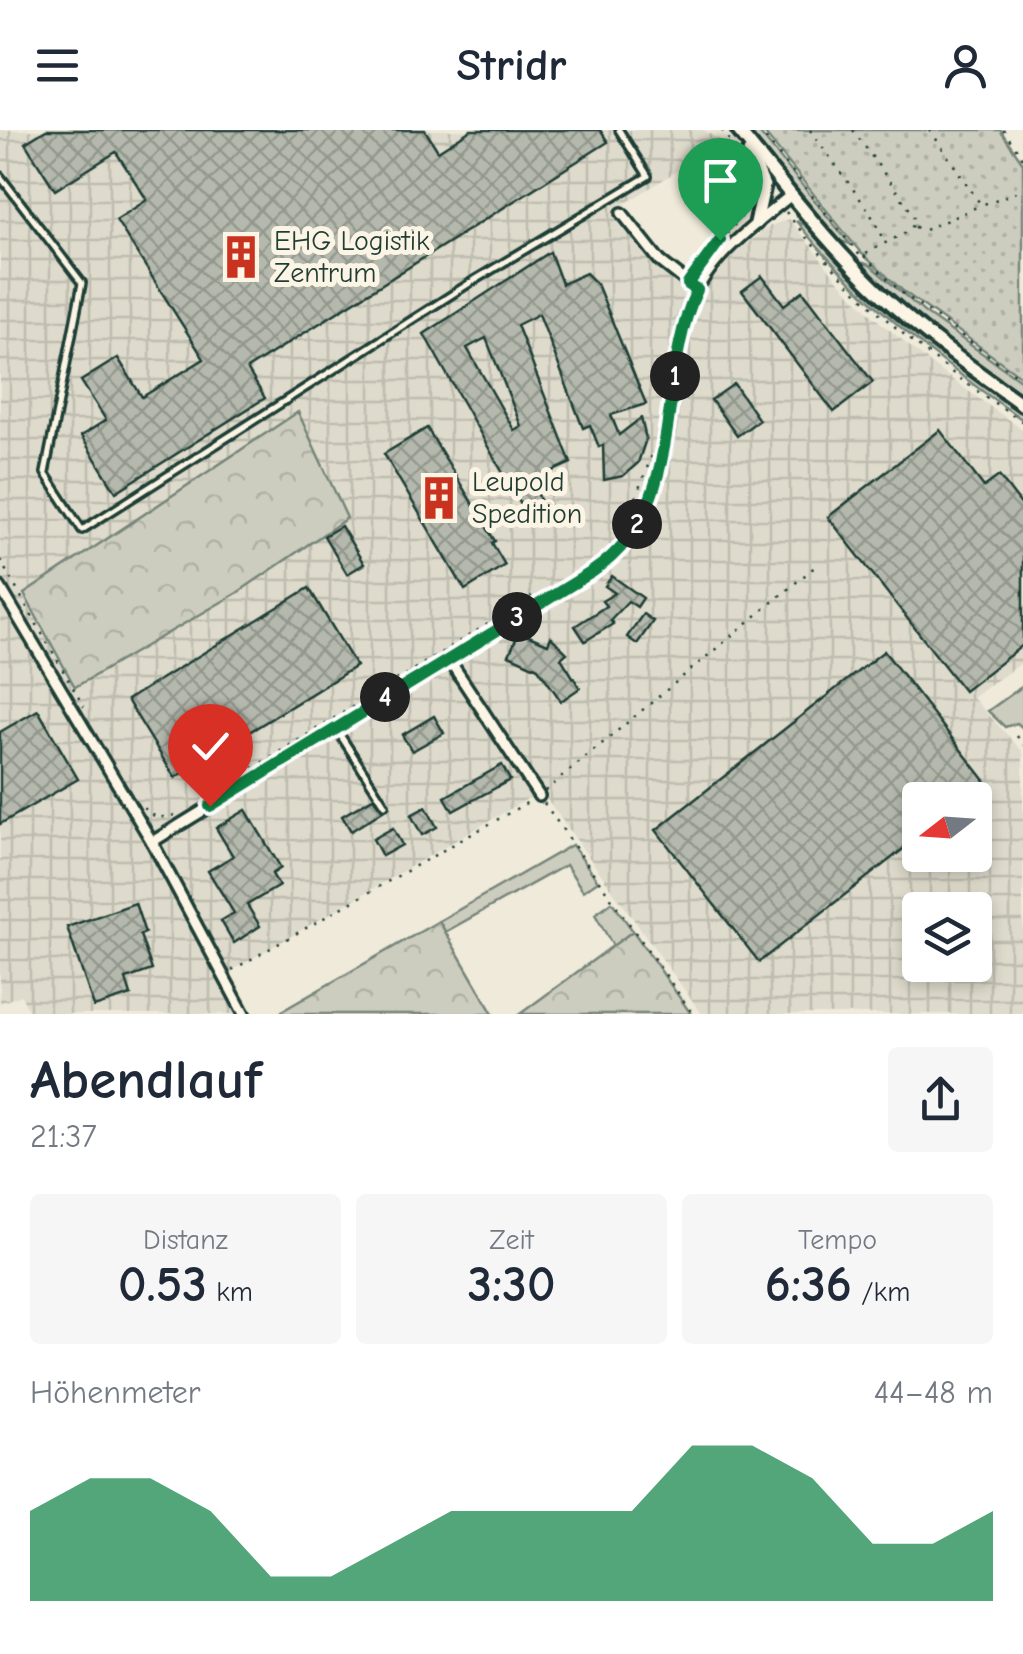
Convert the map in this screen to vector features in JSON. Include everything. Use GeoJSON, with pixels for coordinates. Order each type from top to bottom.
{"type":"FeatureCollection","features":[{"type":"Feature","properties":{"kind":"street"},"geometry":{"type":"LineString","coordinates":[[738,130],[791,195],[860,260],[916,324],[1023,405]]}},
{"type":"Feature","properties":{"kind":"street"},"geometry":{"type":"LineString","coordinates":[[738,130],[762,180],[762,204],[756,222]]}},
{"type":"Feature","properties":{"kind":"street"},"geometry":{"type":"LineString","coordinates":[[152,842],[601,566],[626,540],[660,470],[681,337],[686,313],[697,290],[724,252],[791,195]]}},
{"type":"Feature","properties":{"kind":"street"},"geometry":{"type":"LineString","coordinates":[[622,213],[660,261],[697,290]]}},
{"type":"Feature","properties":{"kind":"street"},"geometry":{"type":"LineString","coordinates":[[0,587],[152,842],[244,1014]]}},
{"type":"Feature","properties":{"kind":"street"},"geometry":{"type":"LineString","coordinates":[[448,658],[539,796]]}},
{"type":"Feature","properties":{"kind":"lane"},"geometry":{"type":"LineString","coordinates":[[0,176],[82,284],[45,473],[82,530],[474,281],[648,176],[619,130]]}},
{"type":"Feature","properties":{"kind":"lane"},"geometry":{"type":"LineString","coordinates":[[610,198],[622,213]]}},
{"type":"Feature","properties":{"kind":"lane"},"geometry":{"type":"LineString","coordinates":[[336,728],[385,805]]}},
{"type":"Feature","properties":{"kind":"path"},"geometry":{"type":"LineString","coordinates":[[759,130],[860,260],[1023,380]]}},
{"type":"Feature","properties":{"kind":"path"},"geometry":{"type":"LineString","coordinates":[[810,130],[869,211],[885,240]]}},
{"type":"Feature","properties":{"kind":"path"},"geometry":{"type":"LineString","coordinates":[[853,130],[912,214],[914,226]]}},
{"type":"Feature","properties":{"kind":"path"},"geometry":{"type":"LineString","coordinates":[[930,130],[981,205]]}},
{"type":"Feature","properties":{"kind":"path"},"geometry":{"type":"LineString","coordinates":[[1004,130],[1023,158]]}},
{"type":"Feature","properties":{"kind":"path"},"geometry":{"type":"LineString","coordinates":[[860,260],[885,240],[914,226],[925,230],[981,205],[1018,192],[1023,194]]}},
{"type":"Feature","properties":{"kind":"path"},"geometry":{"type":"LineString","coordinates":[[710,255],[753,204]]}},
{"type":"Feature","properties":{"kind":"path"},"geometry":{"type":"LineString","coordinates":[[623,526],[655,446]]}},
{"type":"Feature","properties":{"kind":"path"},"geometry":{"type":"LineString","coordinates":[[0,560],[83,706]]}},
{"type":"Feature","properties":{"kind":"path"},"geometry":{"type":"LineString","coordinates":[[229,782],[540,592]]}},
{"type":"Feature","properties":{"kind":"path"},"geometry":{"type":"LineString","coordinates":[[1016,736],[1023,745]]}},
{"type":"Feature","properties":{"kind":"path"},"geometry":{"type":"LineString","coordinates":[[539,796],[693,1014]]}},
{"type":"Feature","properties":{"kind":"path"},"geometry":{"type":"LineString","coordinates":[[143,808],[157,818],[170,818],[182,812]]}},
{"type":"Feature","properties":{"kind":"shaded area"},"geometry":{"type":"Polygon","coordinates":[[[0,130],[703,130],[723,142],[618,208],[660,262],[698,291],[707,275],[746,244],[770,226],[789,219],[837,279],[874,317],[936,368],[1023,430],[1023,662],[972,697],[1023,752],[1023,1014],[702,1014],[541,791],[224,975],[244,1014],[30,1014],[21,995],[0,1003],[0,130]]]}},
{"type":"Feature","properties":{"kind":"green space"},"geometry":{"type":"Polygon","coordinates":[[[748,130],[757,130],[850,244],[840,241],[748,130]]]}},
{"type":"Feature","properties":{"kind":"green space"},"geometry":{"type":"Polygon","coordinates":[[[762,130],[1000,130],[1023,163],[1023,378],[903,291],[861,253],[762,130]]]}},
{"type":"Feature","properties":{"kind":"green space"},"geometry":{"type":"Polygon","coordinates":[[[796,221],[806,226],[891,315],[1023,413],[1023,420],[902,328],[846,277],[796,221]]]}},
{"type":"Feature","properties":{"kind":"green space"},"geometry":{"type":"Polygon","coordinates":[[[864,263],[925,313],[1023,382],[1023,398],[908,310],[864,263]]]}},
{"type":"Feature","properties":{"kind":"green space"},"geometry":{"type":"Polygon","coordinates":[[[298,412],[347,518],[237,593],[75,687],[24,594],[298,412]]]}},
{"type":"Feature","properties":{"kind":"green space"},"geometry":{"type":"Polygon","coordinates":[[[1023,686],[1023,728],[1017,723],[1005,727],[988,711],[1023,686]]]}},
{"type":"Feature","properties":{"kind":"green space"},"geometry":{"type":"Polygon","coordinates":[[[572,845],[598,881],[583,891],[566,865],[445,932],[439,921],[572,845]]]}},
{"type":"Feature","properties":{"kind":"green space"},"geometry":{"type":"Polygon","coordinates":[[[612,902],[633,931],[613,946],[595,914],[612,902]]]}},
{"type":"Feature","properties":{"kind":"green space"},"geometry":{"type":"Polygon","coordinates":[[[439,921],[493,1014],[282,1014],[282,1011],[439,921]]]}},
{"type":"Feature","properties":{"kind":"green space"},"geometry":{"type":"Polygon","coordinates":[[[633,931],[691,1014],[520,1014],[633,931]]]}},
{"type":"Feature","properties":{"kind":"building"},"geometry":{"type":"Polygon","coordinates":[[[46,130],[425,130],[438,151],[471,130],[600,130],[608,142],[247,369],[265,398],[116,492],[81,436],[106,420],[81,381],[118,358],[142,397],[204,359],[116,220],[147,200],[116,152],[55,190],[25,143],[46,130]]]}},
{"type":"Feature","properties":{"kind":"building"},"geometry":{"type":"Polygon","coordinates":[[[550,252],[562,284],[586,273],[597,284],[646,404],[611,415],[619,435],[641,418],[646,439],[638,463],[623,476],[604,480],[603,445],[599,447],[590,425],[583,428],[539,314],[517,325],[571,463],[533,480],[541,503],[525,512],[424,334],[550,252]],[[486,338],[467,348],[514,430],[521,426],[486,338]]]}},
{"type":"Feature","properties":{"kind":"building"},"geometry":{"type":"Polygon","coordinates":[[[762,276],[784,305],[803,291],[873,382],[834,412],[742,291],[762,276]]]}},
{"type":"Feature","properties":{"kind":"building"},"geometry":{"type":"Polygon","coordinates":[[[734,384],[759,420],[737,436],[711,400],[734,384]]]}},
{"type":"Feature","properties":{"kind":"building","name":"Leupold Spedition"},"geometry":{"type":"Polygon","coordinates":[[[427,428],[495,541],[492,543],[505,565],[465,590],[384,454],[427,428]]]}},
{"type":"Feature","properties":{"kind":"building"},"geometry":{"type":"Polygon","coordinates":[[[940,430],[984,487],[999,476],[1023,507],[1023,645],[964,691],[828,517],[940,430]]]}},
{"type":"Feature","properties":{"kind":"building"},"geometry":{"type":"Polygon","coordinates":[[[341,526],[364,564],[347,574],[324,536],[341,526]]]}},
{"type":"Feature","properties":{"kind":"building"},"geometry":{"type":"Polygon","coordinates":[[[612,576],[643,598],[637,607],[628,601],[610,620],[613,624],[585,641],[575,626],[606,606],[602,601],[615,593],[605,586],[612,576]]]}},
{"type":"Feature","properties":{"kind":"building"},"geometry":{"type":"Polygon","coordinates":[[[309,588],[356,666],[175,778],[127,700],[309,588]]]}},
{"type":"Feature","properties":{"kind":"building"},"geometry":{"type":"Polygon","coordinates":[[[643,614],[653,621],[637,644],[627,637],[643,614]]]}},
{"type":"Feature","properties":{"kind":"building"},"geometry":{"type":"Polygon","coordinates":[[[519,632],[548,644],[551,637],[567,653],[561,658],[580,688],[561,701],[538,668],[509,655],[519,632]]]}},
{"type":"Feature","properties":{"kind":"building"},"geometry":{"type":"Polygon","coordinates":[[[884,651],[986,782],[902,782],[902,850],[759,962],[656,830],[884,651]]]}},
{"type":"Feature","properties":{"kind":"building"},"geometry":{"type":"Polygon","coordinates":[[[38,710],[78,779],[0,824],[0,732],[38,710]]]}},
{"type":"Feature","properties":{"kind":"building"},"geometry":{"type":"Polygon","coordinates":[[[434,716],[444,733],[412,751],[402,735],[434,716]]]}},
{"type":"Feature","properties":{"kind":"building"},"geometry":{"type":"Polygon","coordinates":[[[502,765],[510,780],[453,811],[445,797],[502,765]]]}},
{"type":"Feature","properties":{"kind":"building"},"geometry":{"type":"Polygon","coordinates":[[[373,798],[383,811],[351,831],[342,816],[373,798]]]}},
{"type":"Feature","properties":{"kind":"building"},"geometry":{"type":"Polygon","coordinates":[[[426,807],[437,827],[422,835],[411,815],[426,807]]]}},
{"type":"Feature","properties":{"kind":"building"},"geometry":{"type":"Polygon","coordinates":[[[246,810],[281,868],[272,874],[279,886],[247,905],[260,926],[234,943],[221,921],[234,913],[208,871],[233,856],[216,828],[246,810]]]}},
{"type":"Feature","properties":{"kind":"building"},"geometry":{"type":"Polygon","coordinates":[[[393,828],[402,845],[382,856],[373,839],[393,828]]]}},
{"type":"Feature","properties":{"kind":"building"},"geometry":{"type":"Polygon","coordinates":[[[135,903],[145,933],[140,935],[152,970],[126,979],[131,995],[94,1007],[67,927],[135,903]]]}},
{"type":"Feature","properties":{"kind":"place","name":"EHG Logistik Zentrum"},"geometry":{"type":"Point","coordinates":[241,257]}},
{"type":"Feature","properties":{"kind":"place","name":"Leupold Spedition"},"geometry":{"type":"Point","coordinates":[439,498]}},
{"type":"Feature","properties":{"kind":"route"},"geometry":{"type":"LineString","coordinates":[[210,806],[592,572],[612,556],[638,522],[660,470],[681,337],[686,313],[697,290],[688,284],[720,240]]}}]}
